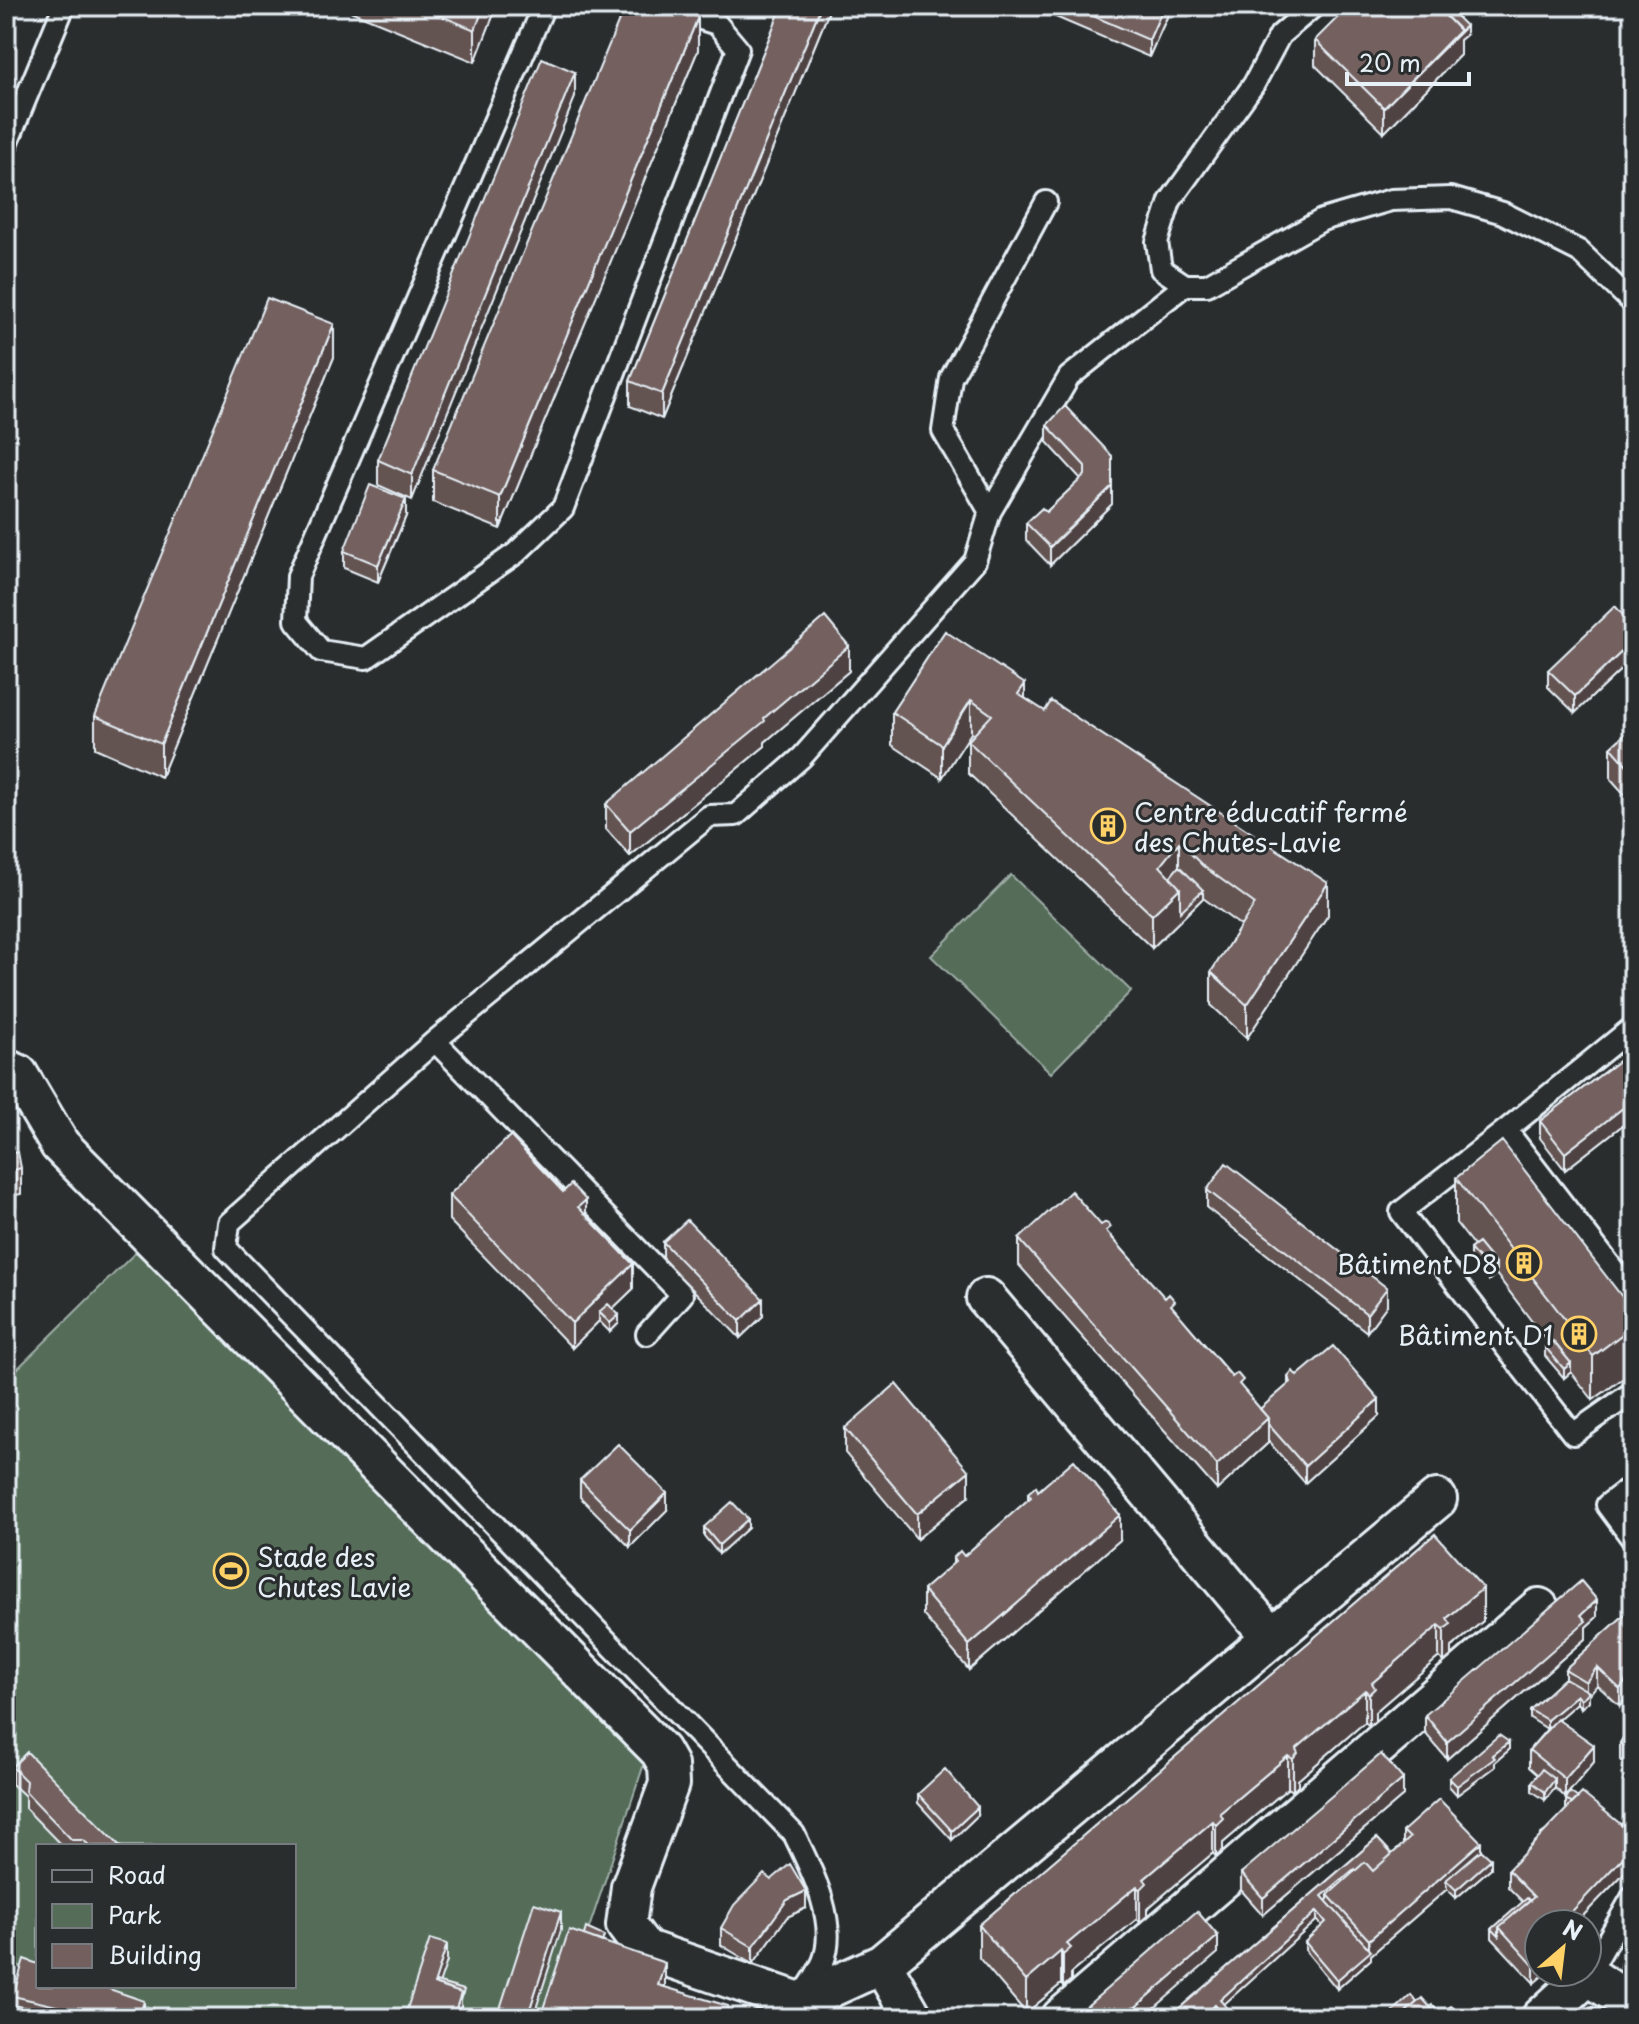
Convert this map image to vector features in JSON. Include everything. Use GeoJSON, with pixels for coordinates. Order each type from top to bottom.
{"type":"FeatureCollection","features":[{"type":"Feature","properties":{"kind":"street"},"geometry":{"type":"LineString","coordinates":[[6,1069],[18,1074],[60,1145],[660,1751],[668,1765],[669,1784],[631,1887],[626,1925],[644,1949],[797,2010],[882,1964],[1437,1499]]}},
{"type":"Feature","properties":{"kind":"street"},"geometry":{"type":"LineString","coordinates":[[986,1298],[1272,1638]]}},
{"type":"Feature","properties":{"kind":"street"},"geometry":{"type":"LineString","coordinates":[[1061,2018],[1539,1608]]}},
{"type":"Feature","properties":{"kind":"street"},"geometry":{"type":"LineString","coordinates":[[882,1964],[913,2018]]}},
{"type":"Feature","properties":{"kind":"street"},"geometry":{"type":"LineString","coordinates":[[1603,1985],[1633,2005]]}},
{"type":"Feature","properties":{"kind":"street"},"geometry":{"type":"LineString","coordinates":[[1541,2018],[1574,1988]]}},
{"type":"Feature","properties":{"kind":"lane"},"geometry":{"type":"LineString","coordinates":[[6,146],[64,6]]}},
{"type":"Feature","properties":{"kind":"lane"},"geometry":{"type":"LineString","coordinates":[[544,6],[298,576],[296,621],[321,651],[366,658],[516,553],[563,508],[738,49],[717,24],[659,6]]}},
{"type":"Feature","properties":{"kind":"lane"},"geometry":{"type":"LineString","coordinates":[[1314,6],[1280,35],[1254,84],[1170,201],[1157,242],[1161,269],[1185,285],[1207,285],[1322,220],[1391,200],[1451,198],[1503,213],[1579,251],[1633,303]]}},
{"type":"Feature","properties":{"kind":"lane"},"geometry":{"type":"LineString","coordinates":[[990,512],[943,431],[951,378],[1046,202]]}},
{"type":"Feature","properties":{"kind":"lane"},"geometry":{"type":"LineString","coordinates":[[797,2010],[824,1960],[826,1921],[820,1887],[794,1834],[226,1248],[229,1223],[435,1041],[709,816],[736,815],[802,757],[975,561],[990,512],[1069,377],[1185,285]]}},
{"type":"Feature","properties":{"kind":"lane"},"geometry":{"type":"LineString","coordinates":[[1633,1027],[1401,1212],[1573,1434],[1633,1392]]}},
{"type":"Feature","properties":{"kind":"lane"},"geometry":{"type":"LineString","coordinates":[[435,1041],[682,1295],[647,1334]]}},
{"type":"Feature","properties":{"kind":"lane"},"geometry":{"type":"LineString","coordinates":[[1506,1130],[1633,1295]]}},
{"type":"Feature","properties":{"kind":"lane"},"geometry":{"type":"LineString","coordinates":[[1633,1485],[1607,1505],[1633,1540]]}},
{"type":"Feature","properties":{"kind":"lane"},"geometry":{"type":"LineString","coordinates":[[1603,1949],[1633,1896]]}},
{"type":"Feature","properties":{"kind":"green space"},"geometry":{"type":"Polygon","coordinates":[[[1011,875],[1131,991],[1051,1073],[931,956],[1011,875]]]}},
{"type":"Feature","properties":{"kind":"green space","name":"Stade des Chutes Lavie"},"geometry":{"type":"Polygon","coordinates":[[[138,1250],[645,1761],[579,1958],[549,2018],[184,2018],[88,1988],[296,1988],[296,1844],[36,1844],[36,1971],[6,1962],[6,1380],[138,1250]]]}},
{"type":"Feature","properties":{"kind":"building"},"geometry":{"type":"Polygon","coordinates":[[[417,6],[484,6],[475,30],[417,6]]]}},
{"type":"Feature","properties":{"kind":"building"},"geometry":{"type":"Polygon","coordinates":[[[625,6],[671,6],[698,17],[500,497],[433,470],[625,6]]]}},
{"type":"Feature","properties":{"kind":"building"},"geometry":{"type":"Polygon","coordinates":[[[782,6],[821,6],[662,394],[630,381],[782,6]]]}},
{"type":"Feature","properties":{"kind":"building"},"geometry":{"type":"Polygon","coordinates":[[[1070,6],[1164,6],[1149,40],[1070,6]]]}},
{"type":"Feature","properties":{"kind":"building"},"geometry":{"type":"Polygon","coordinates":[[[1349,6],[1436,6],[1460,30],[1384,108],[1315,40],[1349,6]]]}},
{"type":"Feature","properties":{"kind":"building"},"geometry":{"type":"Polygon","coordinates":[[[1436,6],[1446,6],[1466,26],[1460,31],[1436,6]]]}},
{"type":"Feature","properties":{"kind":"building"},"geometry":{"type":"Polygon","coordinates":[[[542,58],[575,72],[412,475],[378,460],[542,58]]]}},
{"type":"Feature","properties":{"kind":"building"},"geometry":{"type":"Polygon","coordinates":[[[267,298],[334,324],[161,744],[95,716],[267,298]]]}},
{"type":"Feature","properties":{"kind":"building"},"geometry":{"type":"Polygon","coordinates":[[[1065,406],[1112,456],[1112,486],[1050,547],[1026,523],[1042,508],[1046,512],[1085,475],[1085,466],[1047,425],[1065,406]]]}},
{"type":"Feature","properties":{"kind":"building"},"geometry":{"type":"Polygon","coordinates":[[[370,485],[406,499],[378,565],[344,551],[370,485]]]}},
{"type":"Feature","properties":{"kind":"building"},"geometry":{"type":"Polygon","coordinates":[[[1615,606],[1633,626],[1633,641],[1575,696],[1548,670],[1615,606]]]}},
{"type":"Feature","properties":{"kind":"building"},"geometry":{"type":"Polygon","coordinates":[[[825,617],[849,646],[764,718],[765,721],[630,831],[606,804],[825,617]]]}},
{"type":"Feature","properties":{"kind":"building","name":"Centre éducatif fermé des Chutes-Lavie"},"geometry":{"type":"Polygon","coordinates":[[[945,631],[1025,684],[1018,694],[1045,711],[1051,701],[1328,883],[1247,1005],[1211,972],[1255,904],[1203,866],[1179,842],[1160,866],[1180,888],[1152,915],[968,741],[992,715],[971,700],[942,745],[892,712],[945,631]]]}},
{"type":"Feature","properties":{"kind":"building"},"geometry":{"type":"Polygon","coordinates":[[[1633,727],[1633,772],[1611,747],[1633,727]]]}},
{"type":"Feature","properties":{"kind":"building"},"geometry":{"type":"Polygon","coordinates":[[[1179,866],[1203,890],[1180,912],[1180,888],[1170,877],[1179,866]]]}},
{"type":"Feature","properties":{"kind":"building"},"geometry":{"type":"Polygon","coordinates":[[[1633,1050],[1633,1100],[1565,1153],[1540,1121],[1633,1050]]]}},
{"type":"Feature","properties":{"kind":"building"},"geometry":{"type":"Polygon","coordinates":[[[6,1107],[12,1153],[18,1152],[21,1168],[14,1170],[16,1181],[6,1182],[6,1107]]]}},
{"type":"Feature","properties":{"kind":"building"},"geometry":{"type":"Polygon","coordinates":[[[510,1136],[563,1192],[571,1184],[586,1200],[578,1207],[633,1264],[572,1323],[449,1195],[510,1136]]]}},
{"type":"Feature","properties":{"kind":"building"},"geometry":{"type":"Polygon","coordinates":[[[1502,1141],[1633,1311],[1633,1326],[1593,1356],[1456,1178],[1502,1141]]]}},
{"type":"Feature","properties":{"kind":"building"},"geometry":{"type":"Polygon","coordinates":[[[1226,1163],[1387,1288],[1367,1314],[1207,1190],[1226,1163]]]}},
{"type":"Feature","properties":{"kind":"building"},"geometry":{"type":"Polygon","coordinates":[[[1071,1191],[1101,1225],[1106,1222],[1111,1227],[1106,1231],[1165,1298],[1169,1294],[1175,1301],[1171,1305],[1232,1377],[1237,1373],[1243,1380],[1239,1384],[1268,1418],[1217,1465],[1019,1239],[1071,1191]]]}},
{"type":"Feature","properties":{"kind":"building"},"geometry":{"type":"Polygon","coordinates":[[[687,1220],[763,1299],[740,1321],[663,1242],[687,1220]]]}},
{"type":"Feature","properties":{"kind":"building"},"geometry":{"type":"Polygon","coordinates":[[[1478,1243],[1496,1265],[1489,1271],[1470,1249],[1478,1243]]]}},
{"type":"Feature","properties":{"kind":"building"},"geometry":{"type":"Polygon","coordinates":[[[608,1304],[619,1315],[610,1323],[599,1312],[608,1304]]]}},
{"type":"Feature","properties":{"kind":"building"},"geometry":{"type":"Polygon","coordinates":[[[1553,1341],[1571,1363],[1564,1369],[1545,1347],[1553,1341]]]}},
{"type":"Feature","properties":{"kind":"building"},"geometry":{"type":"Polygon","coordinates":[[[1333,1346],[1379,1399],[1305,1466],[1268,1424],[1268,1418],[1260,1409],[1291,1382],[1288,1377],[1293,1371],[1297,1376],[1333,1346]]]}},
{"type":"Feature","properties":{"kind":"building"},"geometry":{"type":"Polygon","coordinates":[[[896,1384],[969,1471],[917,1514],[845,1428],[896,1384]]]}},
{"type":"Feature","properties":{"kind":"building"},"geometry":{"type":"Polygon","coordinates":[[[618,1444],[667,1493],[630,1530],[580,1480],[618,1444]]]}},
{"type":"Feature","properties":{"kind":"building"},"geometry":{"type":"Polygon","coordinates":[[[1074,1460],[1120,1515],[969,1645],[923,1590],[956,1561],[953,1558],[960,1551],[964,1556],[1031,1497],[1028,1493],[1036,1486],[1038,1491],[1074,1460]]]}},
{"type":"Feature","properties":{"kind":"building"},"geometry":{"type":"Polygon","coordinates":[[[732,1502],[748,1519],[719,1545],[704,1527],[732,1502]]]}},
{"type":"Feature","properties":{"kind":"building"},"geometry":{"type":"Polygon","coordinates":[[[1435,1534],[1483,1588],[1447,1618],[1451,1624],[1444,1629],[1439,1625],[1372,1683],[1375,1688],[1369,1694],[1365,1690],[1296,1749],[1298,1753],[1293,1759],[1288,1756],[1220,1813],[1223,1818],[1216,1825],[1213,1821],[1144,1879],[1147,1883],[1140,1890],[1137,1886],[1067,1944],[1071,1948],[1063,1955],[1061,1951],[1026,1981],[979,1925],[1435,1534]]]}},
{"type":"Feature","properties":{"kind":"building"},"geometry":{"type":"Polygon","coordinates":[[[1581,1581],[1597,1600],[1581,1615],[1586,1621],[1447,1742],[1425,1715],[1581,1581]]]}},
{"type":"Feature","properties":{"kind":"building"},"geometry":{"type":"Polygon","coordinates":[[[1633,1607],[1633,1676],[1631,1674],[1620,1689],[1597,1667],[1586,1682],[1565,1669],[1633,1607]]]}},
{"type":"Feature","properties":{"kind":"building"},"geometry":{"type":"Polygon","coordinates":[[[1565,1678],[1589,1692],[1581,1699],[1577,1695],[1547,1720],[1530,1710],[1565,1678]]]}},
{"type":"Feature","properties":{"kind":"building"},"geometry":{"type":"Polygon","coordinates":[[[1557,1719],[1594,1745],[1565,1779],[1529,1750],[1557,1719]]]}},
{"type":"Feature","properties":{"kind":"building"},"geometry":{"type":"Polygon","coordinates":[[[1633,1722],[1633,1751],[1620,1743],[1633,1722]]]}},
{"type":"Feature","properties":{"kind":"building"},"geometry":{"type":"Polygon","coordinates":[[[1499,1735],[1509,1742],[1492,1755],[1495,1758],[1457,1786],[1449,1778],[1499,1735]]]}},
{"type":"Feature","properties":{"kind":"building"},"geometry":{"type":"Polygon","coordinates":[[[27,1752],[118,1844],[88,1844],[83,1840],[72,1840],[25,1791],[26,1781],[12,1767],[27,1752]]]}},
{"type":"Feature","properties":{"kind":"building"},"geometry":{"type":"Polygon","coordinates":[[[1381,1754],[1403,1779],[1263,1898],[1241,1873],[1381,1754]]]}},
{"type":"Feature","properties":{"kind":"building"},"geometry":{"type":"Polygon","coordinates":[[[945,1769],[978,1807],[952,1831],[918,1794],[945,1769]]]}},
{"type":"Feature","properties":{"kind":"building"},"geometry":{"type":"Polygon","coordinates":[[[1542,1769],[1555,1779],[1545,1792],[1532,1782],[1542,1769]]]}},
{"type":"Feature","properties":{"kind":"building"},"geometry":{"type":"Polygon","coordinates":[[[1570,1792],[1578,1798],[1572,1804],[1566,1799],[1570,1792]]]}},
{"type":"Feature","properties":{"kind":"building"},"geometry":{"type":"Polygon","coordinates":[[[1582,1793],[1633,1834],[1633,1847],[1575,1908],[1523,1908],[1523,1954],[1499,1927],[1534,1897],[1508,1870],[1582,1793]]]}},
{"type":"Feature","properties":{"kind":"building"},"geometry":{"type":"Polygon","coordinates":[[[1439,1799],[1481,1842],[1369,1940],[1328,1895],[1365,1862],[1373,1871],[1410,1838],[1403,1831],[1439,1799]]]}},
{"type":"Feature","properties":{"kind":"building"},"geometry":{"type":"Polygon","coordinates":[[[1626,1819],[1633,1824],[1633,1834],[1621,1825],[1626,1819]]]}},
{"type":"Feature","properties":{"kind":"building"},"geometry":{"type":"Polygon","coordinates":[[[1377,1838],[1392,1854],[1373,1871],[1365,1862],[1322,1896],[1371,1951],[1337,1980],[1305,1942],[1326,1922],[1317,1911],[1220,2000],[1236,2018],[1220,2018],[1224,2015],[1215,2005],[1199,2018],[1168,2018],[1377,1838]]]}},
{"type":"Feature","properties":{"kind":"building"},"geometry":{"type":"Polygon","coordinates":[[[1481,1850],[1491,1859],[1456,1890],[1446,1880],[1481,1850]]]}},
{"type":"Feature","properties":{"kind":"building"},"geometry":{"type":"Polygon","coordinates":[[[790,1864],[806,1891],[787,1900],[753,1947],[721,1928],[734,1905],[764,1874],[771,1880],[790,1864]]]}},
{"type":"Feature","properties":{"kind":"building"},"geometry":{"type":"Polygon","coordinates":[[[1527,1898],[1530,1901],[1499,1927],[1499,1936],[1492,1929],[1527,1898]]]}},
{"type":"Feature","properties":{"kind":"building"},"geometry":{"type":"Polygon","coordinates":[[[534,1903],[561,1912],[527,2018],[497,2018],[534,1903]]]}},
{"type":"Feature","properties":{"kind":"building"},"geometry":{"type":"Polygon","coordinates":[[[1197,1911],[1218,1936],[1123,2018],[1073,2018],[1197,1911]]]}},
{"type":"Feature","properties":{"kind":"building"},"geometry":{"type":"Polygon","coordinates":[[[586,1928],[604,1936],[602,1942],[584,1935],[586,1928]]]}},
{"type":"Feature","properties":{"kind":"building"},"geometry":{"type":"Polygon","coordinates":[[[569,1930],[665,1963],[658,1985],[728,2006],[725,2018],[540,2018],[569,1930]]]}},
{"type":"Feature","properties":{"kind":"building"},"geometry":{"type":"Polygon","coordinates":[[[430,1939],[447,1944],[434,1984],[461,1993],[453,2018],[404,2018],[430,1939]]]}},
{"type":"Feature","properties":{"kind":"building"},"geometry":{"type":"Polygon","coordinates":[[[1633,1941],[1633,1968],[1621,1959],[1633,1941]]]}},
{"type":"Feature","properties":{"kind":"building"},"geometry":{"type":"Polygon","coordinates":[[[24,1959],[36,1963],[36,1988],[109,1988],[144,2001],[139,2018],[108,2018],[13,1996],[24,1959]]]}},
{"type":"Feature","properties":{"kind":"building"},"geometry":{"type":"Polygon","coordinates":[[[436,1982],[464,1990],[461,2001],[461,1993],[436,1985],[436,1982]]]}},
{"type":"Feature","properties":{"kind":"building"},"geometry":{"type":"Polygon","coordinates":[[[1411,1995],[1417,2002],[1399,2018],[1386,2018],[1411,1995]]]}},
{"type":"Feature","properties":{"kind":"building"},"geometry":{"type":"Polygon","coordinates":[[[1422,1998],[1440,2018],[1399,2018],[1422,1998]]]}},
{"type":"Feature","properties":{"kind":"building"},"geometry":{"type":"Polygon","coordinates":[[[1432,2005],[1441,2014],[1451,2006],[1462,2018],[1440,2018],[1430,2007],[1432,2005]]]}},
{"type":"Feature","properties":{"kind":"building"},"geometry":{"type":"Polygon","coordinates":[[[1593,2007],[1610,2018],[1581,2018],[1593,2007]]]}},
{"type":"Feature","properties":{"kind":"building"},"geometry":{"type":"Polygon","coordinates":[[[240,2012],[259,2018],[238,2018],[240,2012]]]}},
{"type":"Feature","properties":{"kind":"place","name":"Centre éducatif fermé des Chutes-Lavie"},"geometry":{"type":"Point","coordinates":[1108,826]}},
{"type":"Feature","properties":{"kind":"place","name":"Bâtiment D8"},"geometry":{"type":"Point","coordinates":[1524,1263]}},
{"type":"Feature","properties":{"kind":"place","name":"Bâtiment D1"},"geometry":{"type":"Point","coordinates":[1579,1334]}},
{"type":"Feature","properties":{"kind":"place","name":"Stade des Chutes Lavie"},"geometry":{"type":"Point","coordinates":[231,1571]}}]}
